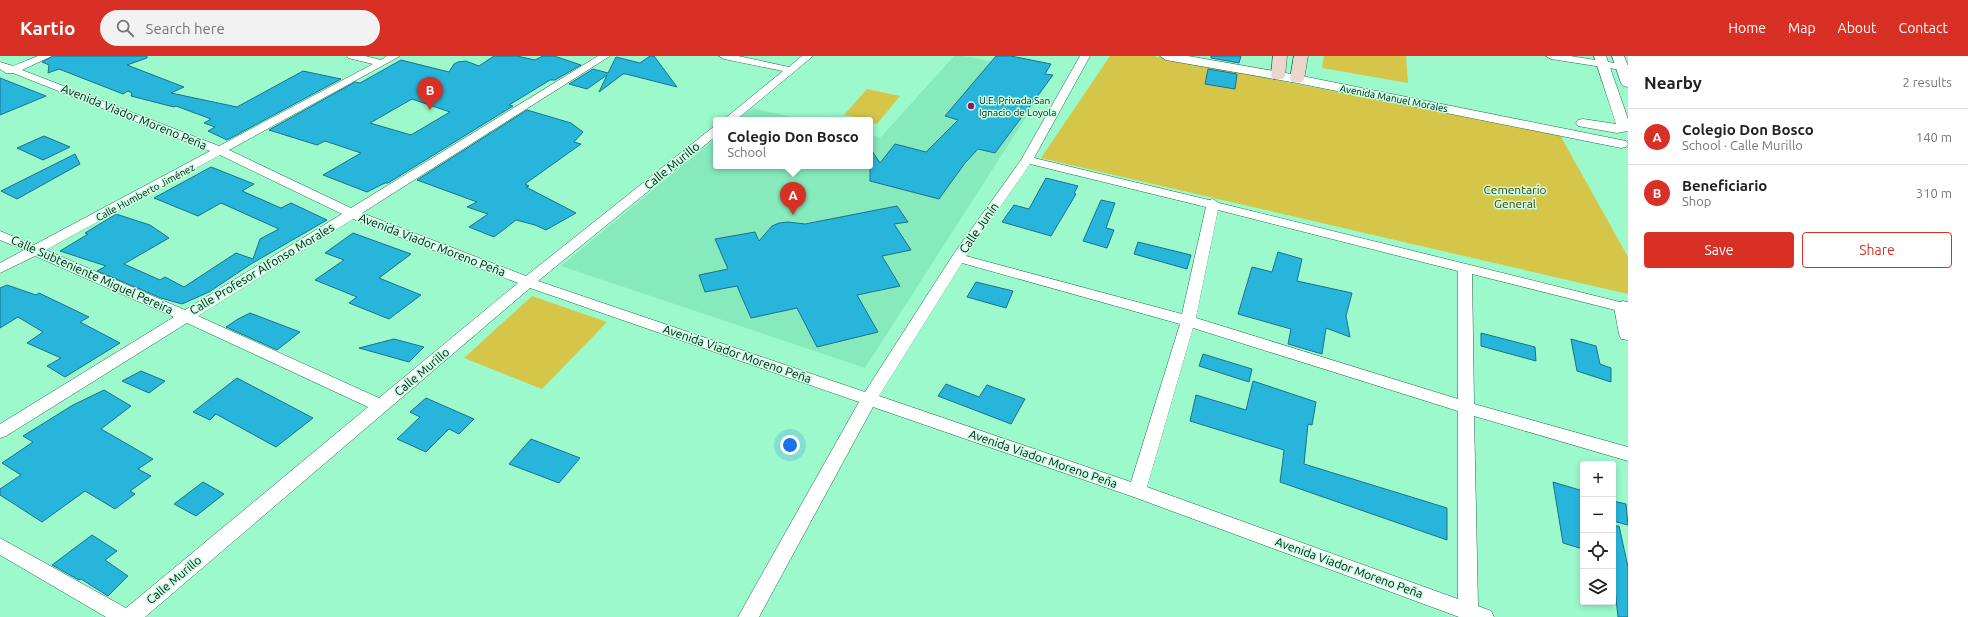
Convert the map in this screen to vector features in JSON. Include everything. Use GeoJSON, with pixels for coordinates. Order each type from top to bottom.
{"type":"FeatureCollection","features":[{"type":"Feature","properties":{"kind":"main road"},"geometry":{"type":"LineString","coordinates":[[1298,75],[1301,56]]}},
{"type":"Feature","properties":{"kind":"street"},"geometry":{"type":"LineString","coordinates":[[5,70],[47,56]]}},
{"type":"Feature","properties":{"kind":"street"},"geometry":{"type":"LineString","coordinates":[[352,56],[382,62]]}},
{"type":"Feature","properties":{"kind":"street","name":"Calle Humberto Jiménez"},"geometry":{"type":"LineString","coordinates":[[0,269],[395,56]]}},
{"type":"Feature","properties":{"kind":"street","name":"Calle Profesor Alfonso Morales"},"geometry":{"type":"LineString","coordinates":[[0,432],[605,56]]}},
{"type":"Feature","properties":{"kind":"street"},"geometry":{"type":"LineString","coordinates":[[724,56],[790,70]]}},
{"type":"Feature","properties":{"kind":"street"},"geometry":{"type":"LineString","coordinates":[[733,117],[808,56]]}},
{"type":"Feature","properties":{"kind":"street","name":"Calle Junín"},"geometry":{"type":"LineString","coordinates":[[748,617],[869,399],[958,258],[1027,160],[1085,56]]}},
{"type":"Feature","properties":{"kind":"street","name":"Avenida Manuel Morales"},"geometry":{"type":"LineString","coordinates":[[1166,56],[1279,67]]}},
{"type":"Feature","properties":{"kind":"street","name":"Avenida Manuel Morales"},"geometry":{"type":"LineString","coordinates":[[1210,56],[1279,67],[1298,75],[1625,145]]}},
{"type":"Feature","properties":{"kind":"street"},"geometry":{"type":"LineString","coordinates":[[1551,56],[1601,60],[1622,64],[1628,83]]}},
{"type":"Feature","properties":{"kind":"street"},"geometry":{"type":"LineString","coordinates":[[1601,60],[1623,129],[1610,133],[1611,136],[1625,145]]}},
{"type":"Feature","properties":{"kind":"street","name":"Avenida Viador Moreno Peña"},"geometry":{"type":"LineString","coordinates":[[5,70],[221,151],[352,214],[528,282],[1136,491],[1484,617]]}},
{"type":"Feature","properties":{"kind":"street","name":"Avenida Manuel Morales"},"geometry":{"type":"LineString","coordinates":[[1298,75],[1623,129]]}},
{"type":"Feature","properties":{"kind":"street","name":"Calle Murillo"},"geometry":{"type":"LineString","coordinates":[[130,617],[528,282],[713,132]]}},
{"type":"Feature","properties":{"kind":"street"},"geometry":{"type":"LineString","coordinates":[[1027,160],[1213,204],[1465,269],[1626,308],[1628,334]]}},
{"type":"Feature","properties":{"kind":"street"},"geometry":{"type":"LineString","coordinates":[[1136,491],[1188,321],[1213,204]]}},
{"type":"Feature","properties":{"kind":"street","name":"Calle Subteniente Miguel Pereira"},"geometry":{"type":"LineString","coordinates":[[0,235],[185,316],[381,406]]}},
{"type":"Feature","properties":{"kind":"street"},"geometry":{"type":"LineString","coordinates":[[958,258],[1188,321],[1467,408],[1628,454]]}},
{"type":"Feature","properties":{"kind":"street"},"geometry":{"type":"LineString","coordinates":[[1465,269],[1468,611]]}},
{"type":"Feature","properties":{"kind":"street"},"geometry":{"type":"LineString","coordinates":[[0,546],[124,617]]}},
{"type":"Feature","properties":{"kind":"shaded area"},"geometry":{"type":"Polygon","coordinates":[[[954,56],[964,56],[1053,75],[865,368],[561,266],[713,140],[713,169],[873,169],[873,136],[881,137],[954,56]]]}},
{"type":"Feature","properties":{"kind":"shaded area"},"geometry":{"type":"Polygon","coordinates":[[[752,108],[792,117],[741,117],[752,108]]]}},
{"type":"Feature","properties":{"kind":"green space","name":"Cementario General"},"geometry":{"type":"Polygon","coordinates":[[[1110,56],[1153,56],[1560,135],[1628,257],[1628,294],[1041,158],[1110,56]]]}},
{"type":"Feature","properties":{"kind":"green space"},"geometry":{"type":"Polygon","coordinates":[[[1324,56],[1406,56],[1408,83],[1322,68],[1324,56]]]}},
{"type":"Feature","properties":{"kind":"green space"},"geometry":{"type":"Polygon","coordinates":[[[867,89],[900,96],[877,124],[873,123],[873,117],[854,117],[844,115],[867,89]]]}},
{"type":"Feature","properties":{"kind":"green space"},"geometry":{"type":"Polygon","coordinates":[[[532,296],[607,322],[542,389],[464,358],[532,296]]]}},
{"type":"Feature","properties":{"kind":"building"},"geometry":{"type":"Polygon","coordinates":[[[53,56],[147,56],[147,58],[127,65],[184,87],[171,93],[237,107],[303,71],[341,79],[227,140],[208,131],[215,127],[204,123],[211,119],[176,106],[174,107],[131,96],[132,93],[128,91],[123,94],[59,69],[48,73],[49,65],[42,62],[53,56]]]}},
{"type":"Feature","properties":{"kind":"building"},"geometry":{"type":"Polygon","coordinates":[[[494,56],[517,56],[535,60],[543,56],[554,56],[581,65],[555,80],[550,80],[509,105],[513,106],[388,183],[367,192],[323,175],[361,153],[325,141],[317,145],[269,130],[355,82],[360,83],[401,60],[449,72],[454,64],[458,62],[466,61],[479,66],[494,56]],[[412,99],[370,123],[411,135],[450,112],[412,99]]]}},
{"type":"Feature","properties":{"kind":"building"},"geometry":{"type":"Polygon","coordinates":[[[650,56],[654,56],[677,87],[626,74],[623,74],[599,92],[607,75],[587,89],[569,84],[593,69],[608,73],[616,57],[640,63],[650,56]]]}},
{"type":"Feature","properties":{"kind":"building"},"geometry":{"type":"Polygon","coordinates":[[[996,56],[1011,56],[1051,64],[1045,74],[1053,75],[995,153],[978,149],[965,163],[939,199],[870,181],[870,169],[873,169],[873,152],[880,163],[895,144],[926,152],[958,120],[945,116],[996,56]]]}},
{"type":"Feature","properties":{"kind":"building"},"geometry":{"type":"Polygon","coordinates":[[[1211,56],[1241,56],[1239,63],[1211,58],[1211,56]]]}},
{"type":"Feature","properties":{"kind":"building"},"geometry":{"type":"Polygon","coordinates":[[[1208,69],[1237,74],[1235,89],[1205,84],[1208,69]]]}},
{"type":"Feature","properties":{"kind":"building"},"geometry":{"type":"Polygon","coordinates":[[[0,78],[46,96],[0,115],[0,78]]]}},
{"type":"Feature","properties":{"kind":"building"},"geometry":{"type":"Polygon","coordinates":[[[527,110],[571,123],[583,132],[574,142],[581,144],[525,184],[529,186],[526,187],[576,213],[546,230],[535,225],[516,220],[494,237],[469,227],[488,214],[467,207],[477,202],[417,180],[527,110]]]}},
{"type":"Feature","properties":{"kind":"building"},"geometry":{"type":"Polygon","coordinates":[[[44,136],[70,147],[43,160],[17,148],[44,136]]]}},
{"type":"Feature","properties":{"kind":"building"},"geometry":{"type":"Polygon","coordinates":[[[75,154],[80,164],[17,199],[1,191],[75,154]]]}},
{"type":"Feature","properties":{"kind":"building"},"geometry":{"type":"Polygon","coordinates":[[[211,167],[254,184],[242,191],[281,208],[291,203],[327,220],[251,264],[209,292],[182,304],[161,298],[97,271],[106,266],[60,251],[88,234],[85,233],[116,214],[150,225],[169,238],[124,264],[160,280],[165,277],[184,287],[236,253],[253,259],[260,239],[279,229],[221,203],[198,216],[154,198],[211,167]]]}},
{"type":"Feature","properties":{"kind":"building"},"geometry":{"type":"Polygon","coordinates":[[[1046,178],[1078,186],[1074,193],[1076,194],[1051,236],[1002,222],[1014,205],[1029,209],[1046,178]]]}},
{"type":"Feature","properties":{"kind":"building"},"geometry":{"type":"Polygon","coordinates":[[[1101,200],[1115,203],[1106,228],[1114,230],[1107,248],[1083,241],[1101,200]]]}},
{"type":"Feature","properties":{"kind":"building"},"geometry":{"type":"Polygon","coordinates":[[[897,206],[908,222],[894,224],[911,250],[882,256],[900,286],[857,295],[878,332],[817,347],[797,308],[751,318],[737,286],[705,292],[699,275],[728,269],[715,239],[755,232],[759,241],[772,226],[779,223],[788,222],[805,224],[897,206]]]}},
{"type":"Feature","properties":{"kind":"building"},"geometry":{"type":"Polygon","coordinates":[[[353,233],[411,254],[379,278],[421,295],[389,319],[349,303],[357,297],[315,280],[344,260],[325,253],[353,233]]]}},
{"type":"Feature","properties":{"kind":"building"},"geometry":{"type":"Polygon","coordinates":[[[1138,242],[1191,255],[1187,269],[1134,254],[1138,242]]]}},
{"type":"Feature","properties":{"kind":"building"},"geometry":{"type":"Polygon","coordinates":[[[1278,252],[1302,259],[1297,281],[1352,293],[1346,316],[1350,337],[1326,328],[1322,354],[1288,344],[1291,329],[1238,314],[1252,267],[1272,272],[1278,252]]]}},
{"type":"Feature","properties":{"kind":"building"},"geometry":{"type":"Polygon","coordinates":[[[976,282],[1013,291],[1006,308],[967,297],[976,282]]]}},
{"type":"Feature","properties":{"kind":"building"},"geometry":{"type":"Polygon","coordinates":[[[7,285],[36,295],[39,293],[89,317],[80,322],[120,343],[65,377],[47,366],[61,358],[27,343],[43,332],[18,317],[0,328],[0,288],[7,285]]]}},
{"type":"Feature","properties":{"kind":"building"},"geometry":{"type":"Polygon","coordinates":[[[250,313],[300,332],[277,350],[226,327],[250,313]]]}},
{"type":"Feature","properties":{"kind":"building"},"geometry":{"type":"Polygon","coordinates":[[[1481,333],[1535,347],[1536,361],[1481,346],[1481,333]]]}},
{"type":"Feature","properties":{"kind":"building"},"geometry":{"type":"Polygon","coordinates":[[[394,339],[424,347],[409,362],[359,348],[394,339]]]}},
{"type":"Feature","properties":{"kind":"building"},"geometry":{"type":"Polygon","coordinates":[[[1571,339],[1596,346],[1600,364],[1611,368],[1611,382],[1577,371],[1571,339]]]}},
{"type":"Feature","properties":{"kind":"building"},"geometry":{"type":"Polygon","coordinates":[[[1203,354],[1252,369],[1249,382],[1199,366],[1203,354]]]}},
{"type":"Feature","properties":{"kind":"building"},"geometry":{"type":"Polygon","coordinates":[[[141,371],[165,381],[149,393],[122,381],[141,371]]]}},
{"type":"Feature","properties":{"kind":"building"},"geometry":{"type":"Polygon","coordinates":[[[237,378],[313,418],[276,447],[216,414],[210,420],[193,412],[237,378]]]}},
{"type":"Feature","properties":{"kind":"building"},"geometry":{"type":"Polygon","coordinates":[[[1253,381],[1316,402],[1312,425],[1308,424],[1304,464],[1447,508],[1447,540],[1280,482],[1284,450],[1190,421],[1196,395],[1246,410],[1253,381]]]}},
{"type":"Feature","properties":{"kind":"building"},"geometry":{"type":"Polygon","coordinates":[[[946,384],[979,397],[987,385],[1025,399],[1011,424],[938,396],[946,384]]]}},
{"type":"Feature","properties":{"kind":"building"},"geometry":{"type":"Polygon","coordinates":[[[104,390],[131,406],[101,429],[153,459],[138,469],[151,476],[130,491],[135,494],[115,509],[85,491],[42,522],[0,495],[0,489],[21,475],[2,463],[33,442],[23,436],[73,405],[104,390]]]}},
{"type":"Feature","properties":{"kind":"building"},"geometry":{"type":"Polygon","coordinates":[[[426,398],[474,419],[459,434],[449,429],[426,452],[397,439],[420,417],[410,412],[426,398]]]}},
{"type":"Feature","properties":{"kind":"building"},"geometry":{"type":"Polygon","coordinates":[[[531,439],[580,458],[559,483],[509,464],[531,439]]]}},
{"type":"Feature","properties":{"kind":"building"},"geometry":{"type":"Polygon","coordinates":[[[203,482],[224,494],[196,516],[174,504],[203,482]]]}},
{"type":"Feature","properties":{"kind":"building"},"geometry":{"type":"Polygon","coordinates":[[[1553,482],[1580,490],[1580,548],[1563,543],[1553,482]]]}},
{"type":"Feature","properties":{"kind":"building"},"geometry":{"type":"Polygon","coordinates":[[[1616,502],[1626,504],[1628,525],[1616,522],[1616,502]]]}},
{"type":"Feature","properties":{"kind":"building"},"geometry":{"type":"Polygon","coordinates":[[[1616,526],[1619,526],[1628,567],[1628,617],[1618,617],[1616,599],[1616,526]]]}},
{"type":"Feature","properties":{"kind":"building"},"geometry":{"type":"Polygon","coordinates":[[[92,535],[117,551],[105,560],[128,576],[108,596],[81,579],[79,580],[52,565],[92,535]]]}},
{"type":"Feature","properties":{"kind":"place","name":"U.E. Privada San Ignacio de Loyola"},"geometry":{"type":"Point","coordinates":[971,106]}},
{"type":"Feature","properties":{"kind":"place","name":"Beneficiario"},"geometry":{"type":"Point","coordinates":[430,110]}},
{"type":"Feature","properties":{"kind":"place","name":"Colegio Don Bosco"},"geometry":{"type":"Point","coordinates":[793,215]}}]}
